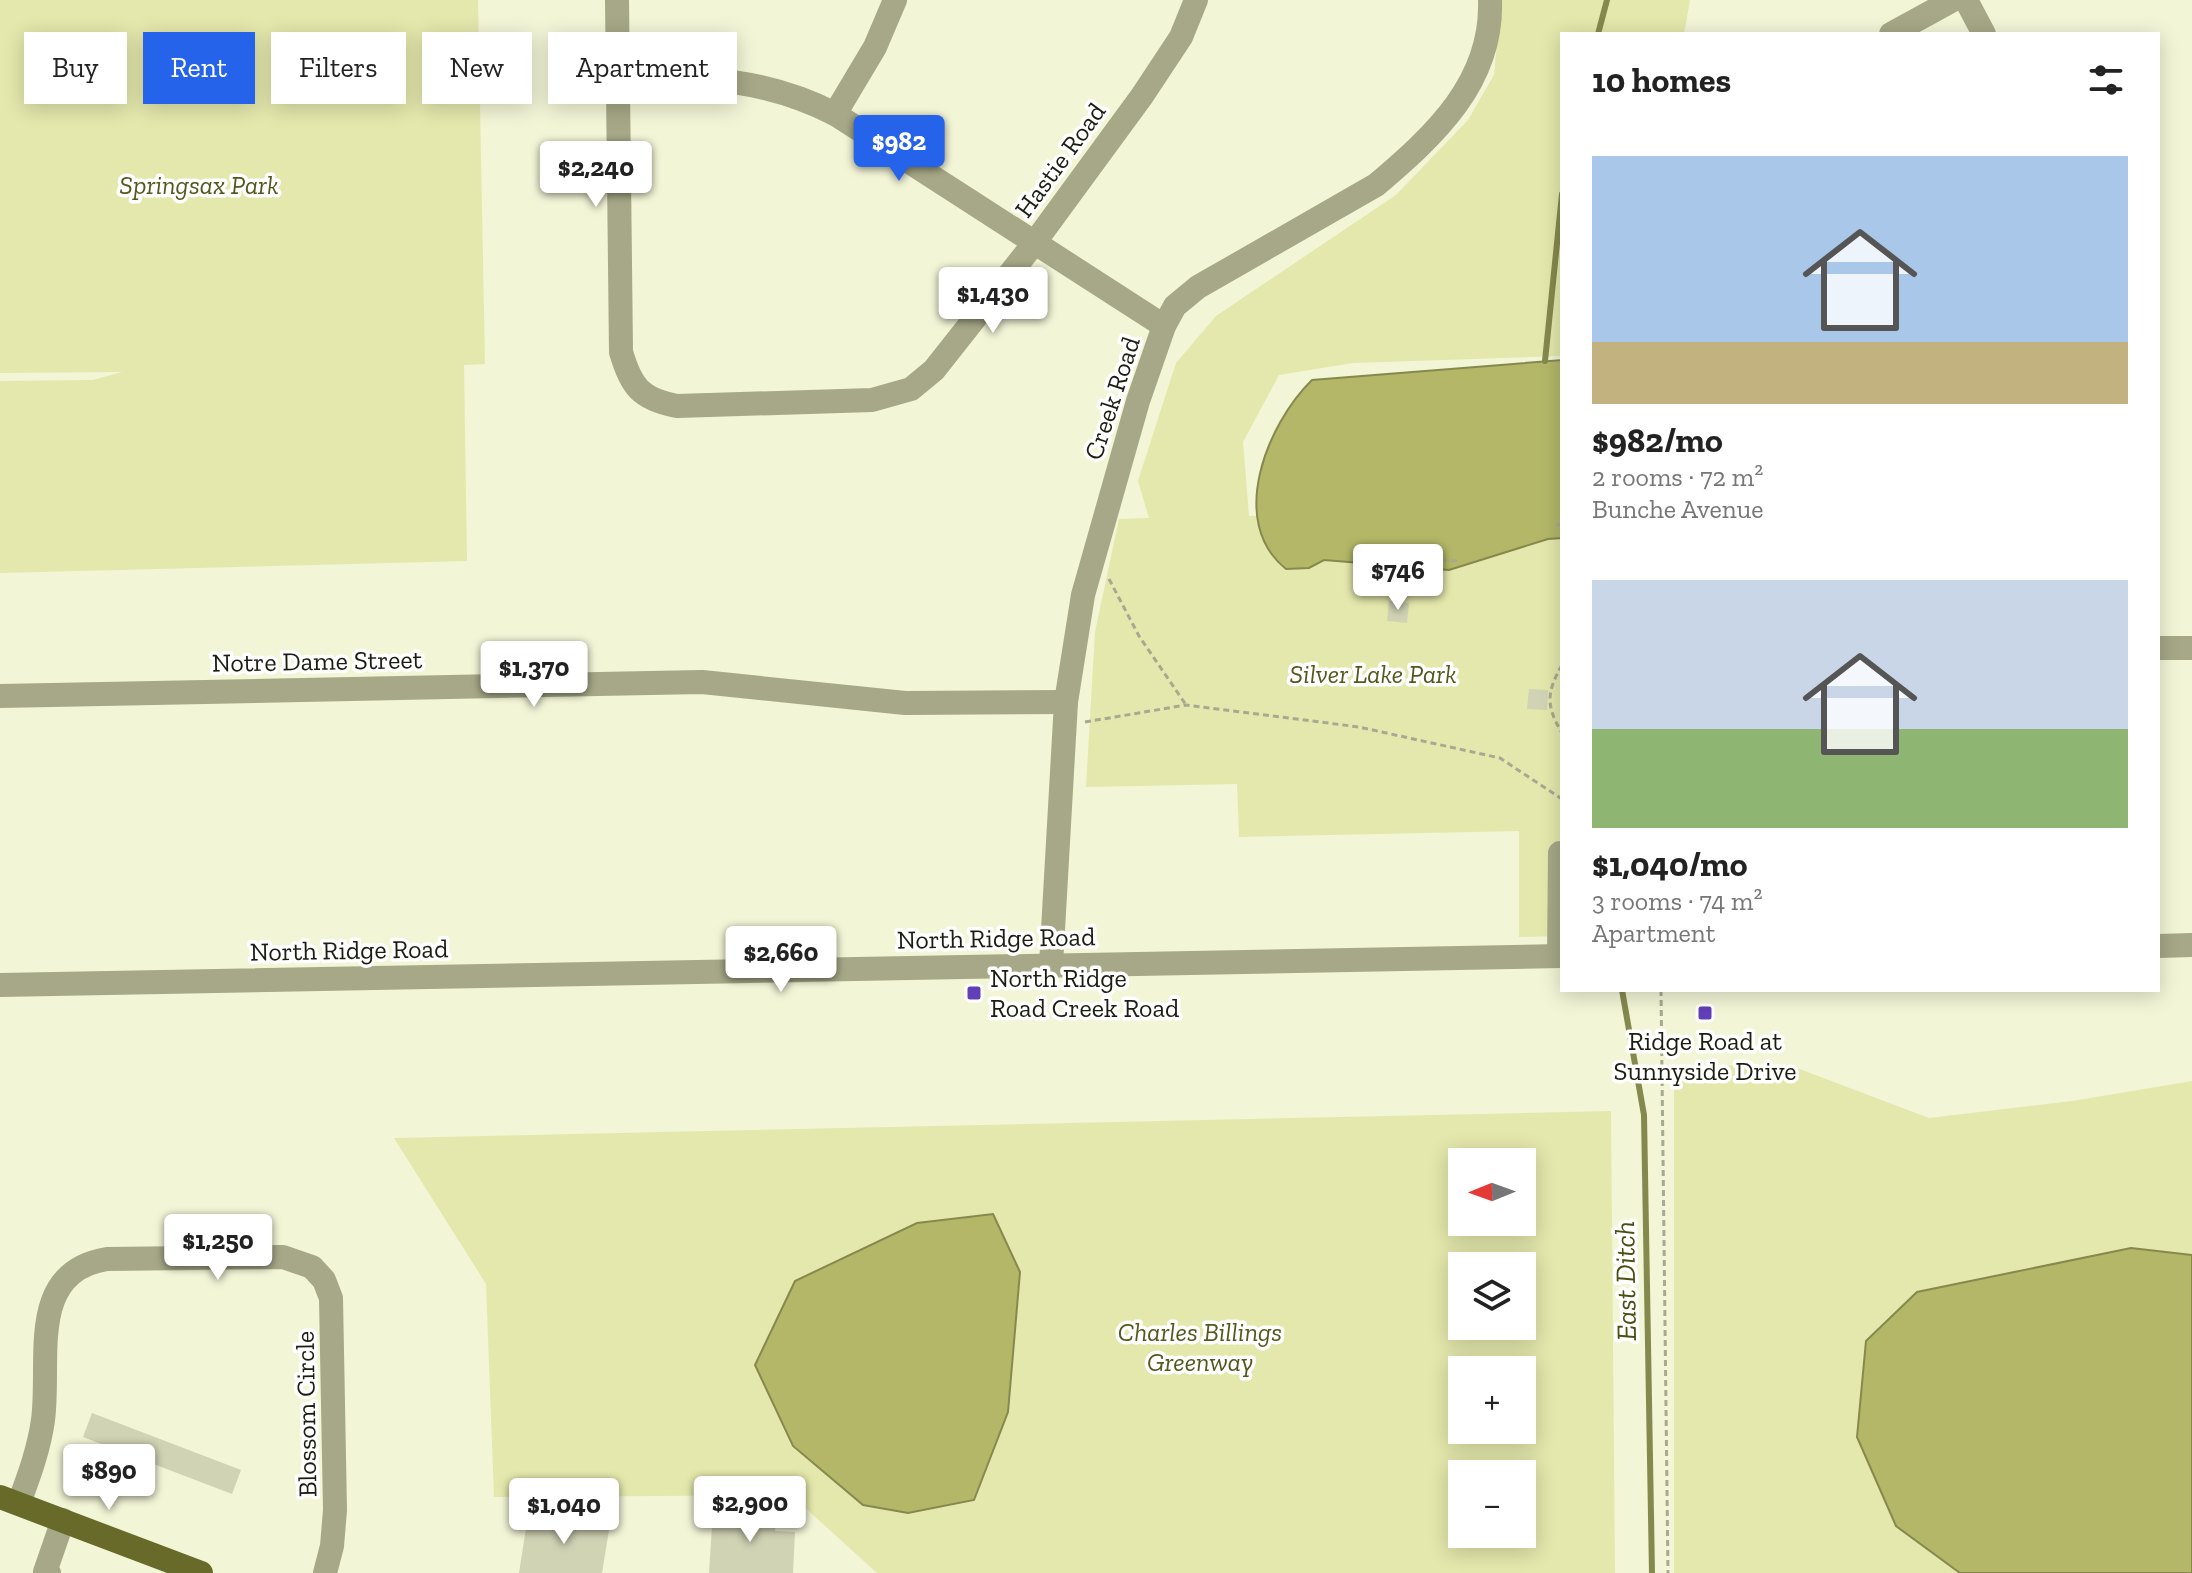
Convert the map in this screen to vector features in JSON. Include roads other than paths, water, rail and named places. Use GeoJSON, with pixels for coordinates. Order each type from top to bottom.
{"type":"FeatureCollection","features":[{"type":"Feature","properties":{"kind":"main road"},"geometry":{"type":"LineString","coordinates":[[10,1500],[201,1573]]}},
{"type":"Feature","properties":{"kind":"street"},"geometry":{"type":"LineString","coordinates":[[617,0],[617,32]]}},
{"type":"Feature","properties":{"kind":"street"},"geometry":{"type":"LineString","coordinates":[[835,114],[875,47],[895,0]]}},
{"type":"Feature","properties":{"kind":"street","name":"Hastie Road"},"geometry":{"type":"LineString","coordinates":[[618,104],[621,352],[628,378],[642,394],[677,406],[872,400],[911,389],[934,370],[1035,242],[1181,37],[1196,0]]}},
{"type":"Feature","properties":{"kind":"street","name":"Creek Road"},"geometry":{"type":"LineString","coordinates":[[1051,965],[1066,702],[1083,595],[1138,401],[1164,326],[1175,306],[1198,287],[1376,185],[1401,164],[1442,122],[1475,77],[1488,42],[1490,0]]}},
{"type":"Feature","properties":{"kind":"street"},"geometry":{"type":"LineString","coordinates":[[1895,32],[1953,0]]}},
{"type":"Feature","properties":{"kind":"street"},"geometry":{"type":"LineString","coordinates":[[1966,0],[1983,32]]}},
{"type":"Feature","properties":{"kind":"street"},"geometry":{"type":"LineString","coordinates":[[737,81],[807,99],[835,114],[1164,326]]}},
{"type":"Feature","properties":{"kind":"street"},"geometry":{"type":"LineString","coordinates":[[2160,648],[2192,648]]}},
{"type":"Feature","properties":{"kind":"street","name":"Notre Dame Street"},"geometry":{"type":"LineString","coordinates":[[0,696],[702,682],[892,703],[1066,702]]}},
{"type":"Feature","properties":{"kind":"street"},"geometry":{"type":"LineString","coordinates":[[1560,853],[1560,956]]}},
{"type":"Feature","properties":{"kind":"street"},"geometry":{"type":"LineString","coordinates":[[2160,946],[2192,945]]}},
{"type":"Feature","properties":{"kind":"street","name":"North Ridge Road"},"geometry":{"type":"LineString","coordinates":[[0,985],[1560,956]]}},
{"type":"Feature","properties":{"kind":"street","name":"Blossom Circle"},"geometry":{"type":"LineString","coordinates":[[10,1500],[36,1455],[43,1418],[49,1308],[59,1284],[74,1270],[90,1261],[107,1259],[283,1257],[312,1267],[324,1280],[331,1298],[334,1328],[335,1510],[332,1546],[325,1573]]}},
{"type":"Feature","properties":{"kind":"street"},"geometry":{"type":"LineString","coordinates":[[49,1573],[45,1572],[63,1520]]}},
{"type":"Feature","properties":{"kind":"waterway","name":"East Ditch"},"geometry":{"type":"LineString","coordinates":[[1599,32],[1607,0]]}},
{"type":"Feature","properties":{"kind":"waterway","name":"East Ditch"},"geometry":{"type":"LineString","coordinates":[[1545,361],[1560,214]]}},
{"type":"Feature","properties":{"kind":"waterway","name":"East Ditch"},"geometry":{"type":"LineString","coordinates":[[1622,992],[1644,1115],[1652,1573]]}},
{"type":"Feature","properties":{"kind":"place","name":"North Ridge Road Creek Road"},"geometry":{"type":"Point","coordinates":[974,993]}},
{"type":"Feature","properties":{"kind":"place","name":"Ridge Road at Sunnyside Drive"},"geometry":{"type":"Point","coordinates":[1705,1013]}},
{"type":"Feature","properties":{"kind":"park label","name":"Springsax Park"},"geometry":{"type":"Point","coordinates":[199,185]}},
{"type":"Feature","properties":{"kind":"park label","name":"Silver Lake Park"},"geometry":{"type":"Point","coordinates":[1373,674]}},
{"type":"Feature","properties":{"kind":"park label","name":"Charles Billings Greenway"},"geometry":{"type":"Point","coordinates":[1200,1347]}}]}
